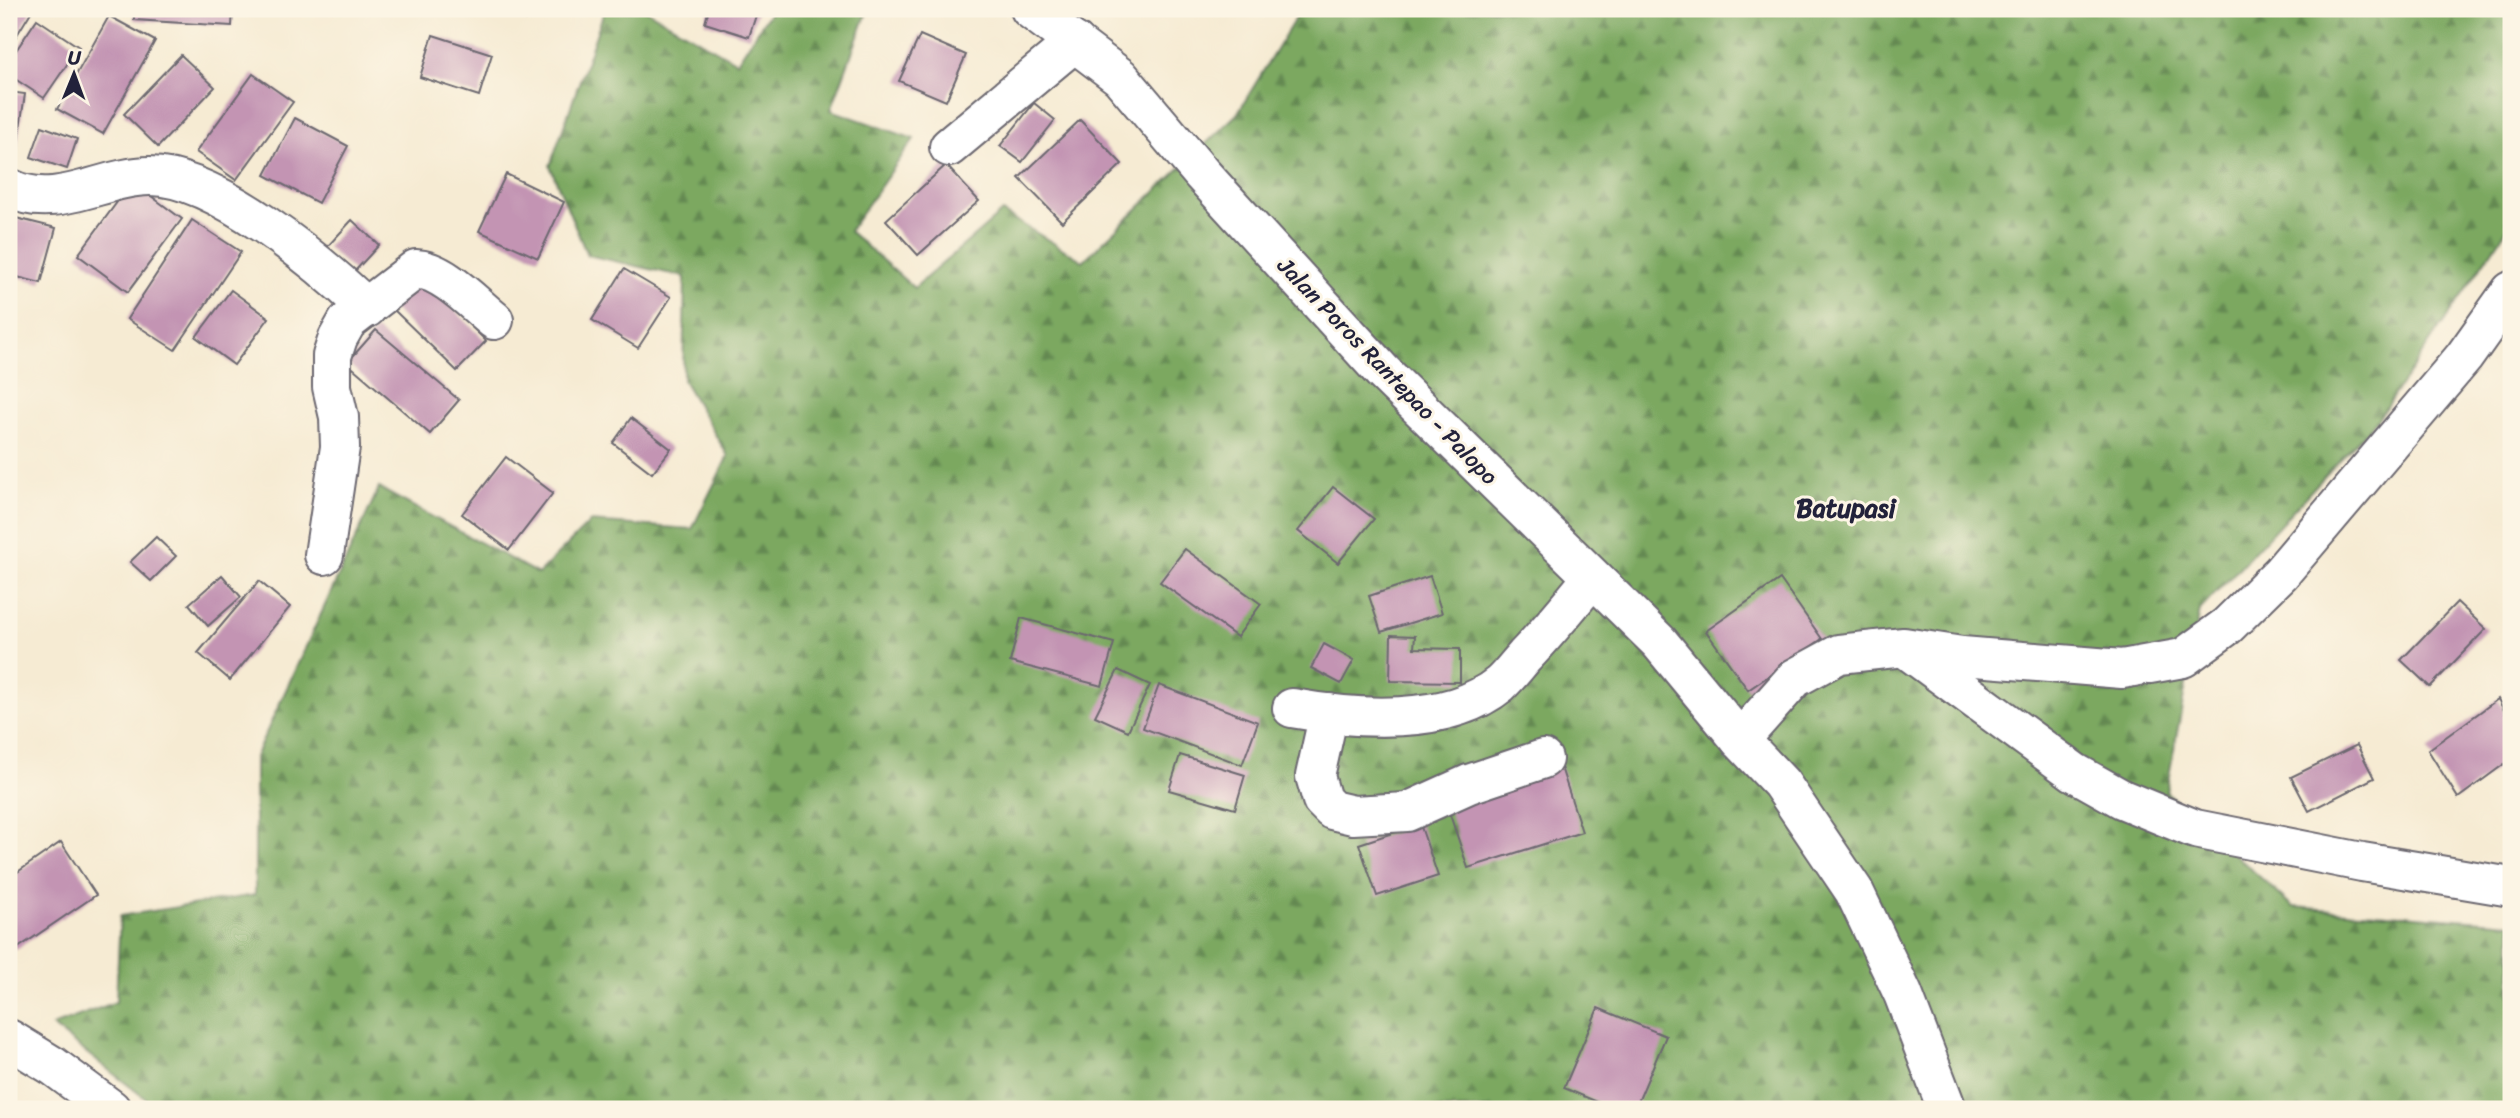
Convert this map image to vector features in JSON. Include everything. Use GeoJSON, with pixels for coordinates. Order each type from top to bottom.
{"type":"FeatureCollection","features":[{"type":"Feature","properties":{"kind":"main road","name":"Jalan Poros Rantepao - Palopo"},"geometry":{"type":"LineString","coordinates":[[1030,9],[1120,78],[1202,174],[1382,371],[1658,642],[1740,740],[1781,783],[1854,891],[1903,994],[1947,1109]]}},
{"type":"Feature","properties":{"kind":"main road"},"geometry":{"type":"LineString","coordinates":[[949,147],[1075,42]]}},
{"type":"Feature","properties":{"kind":"main road"},"geometry":{"type":"LineString","coordinates":[[9,188],[45,197],[149,176],[170,178],[209,192],[283,236],[329,272],[367,308]]}},
{"type":"Feature","properties":{"kind":"main road"},"geometry":{"type":"LineString","coordinates":[[324,555],[340,446],[339,417],[332,387],[332,356],[347,322],[416,269],[427,270],[441,277],[494,320]]}},
{"type":"Feature","properties":{"kind":"main road"},"geometry":{"type":"LineString","coordinates":[[1740,740],[1796,678],[1839,654],[1904,647],[1962,656],[2122,669],[2183,658],[2227,626],[2281,573],[2464,357],[2511,290]]}},
{"type":"Feature","properties":{"kind":"main road"},"geometry":{"type":"LineString","coordinates":[[1543,759],[1469,783],[1407,812],[1353,815],[1332,810],[1322,800],[1315,776],[1310,711],[1402,717],[1467,703],[1499,684],[1592,579]]}},
{"type":"Feature","properties":{"kind":"main road"},"geometry":{"type":"LineString","coordinates":[[1904,647],[2074,772],[2122,799],[2195,829],[2362,862],[2511,887]]}},
{"type":"Feature","properties":{"kind":"main road"},"geometry":{"type":"LineString","coordinates":[[9,1039],[53,1066],[111,1109]]}},
{"type":"Feature","properties":{"kind":"green space"},"geometry":{"type":"Polygon","coordinates":[[[605,9],[644,9],[737,62],[772,9],[854,9],[866,15],[831,110],[914,139],[849,231],[914,288],[1002,212],[1083,261],[1237,114],[1301,9],[2511,9],[2511,223],[2377,420],[2200,610],[2166,792],[2293,907],[2511,923],[2511,1109],[159,1109],[52,1026],[116,1002],[120,916],[255,895],[255,757],[379,488],[538,574],[590,522],[692,529],[728,456],[683,380],[685,277],[587,255],[550,166],[605,9]]]}},
{"type":"Feature","properties":{"kind":"building"},"geometry":{"type":"Polygon","coordinates":[[[9,9],[25,9],[31,12],[9,48],[9,9]]]}},
{"type":"Feature","properties":{"kind":"building"},"geometry":{"type":"Polygon","coordinates":[[[134,9],[233,9],[232,26],[134,20],[134,9]]]}},
{"type":"Feature","properties":{"kind":"building"},"geometry":{"type":"Polygon","coordinates":[[[493,9],[529,9],[525,20],[493,9]]]}},
{"type":"Feature","properties":{"kind":"building"},"geometry":{"type":"Polygon","coordinates":[[[709,9],[758,9],[749,37],[705,23],[709,9]]]}},
{"type":"Feature","properties":{"kind":"building"},"geometry":{"type":"Polygon","coordinates":[[[109,16],[155,41],[103,134],[57,109],[109,16]]]}},
{"type":"Feature","properties":{"kind":"building"},"geometry":{"type":"Polygon","coordinates":[[[37,19],[79,47],[44,98],[9,75],[9,61],[37,19]]]}},
{"type":"Feature","properties":{"kind":"building"},"geometry":{"type":"Polygon","coordinates":[[[433,35],[492,54],[479,96],[420,77],[433,35]]]}},
{"type":"Feature","properties":{"kind":"building"},"geometry":{"type":"Polygon","coordinates":[[[920,35],[966,55],[946,101],[899,81],[920,35]]]}},
{"type":"Feature","properties":{"kind":"building"},"geometry":{"type":"Polygon","coordinates":[[[181,55],[215,87],[158,147],[124,114],[181,55]]]}},
{"type":"Feature","properties":{"kind":"building"},"geometry":{"type":"Polygon","coordinates":[[[253,74],[293,102],[236,180],[196,152],[253,74]]]}},
{"type":"Feature","properties":{"kind":"building"},"geometry":{"type":"Polygon","coordinates":[[[9,92],[25,94],[17,148],[9,147],[9,92]]]}},
{"type":"Feature","properties":{"kind":"building"},"geometry":{"type":"Polygon","coordinates":[[[1034,103],[1055,120],[1022,162],[1000,146],[1034,103]]]}},
{"type":"Feature","properties":{"kind":"building"},"geometry":{"type":"Polygon","coordinates":[[[295,118],[348,146],[318,203],[265,175],[295,118]]]}},
{"type":"Feature","properties":{"kind":"building"},"geometry":{"type":"Polygon","coordinates":[[[1080,120],[1122,164],[1062,222],[1019,178],[1080,120]]]}},
{"type":"Feature","properties":{"kind":"building"},"geometry":{"type":"Polygon","coordinates":[[[42,126],[77,139],[67,169],[31,157],[42,126]]]}},
{"type":"Feature","properties":{"kind":"building"},"geometry":{"type":"Polygon","coordinates":[[[946,165],[979,201],[918,255],[886,220],[946,165]]]}},
{"type":"Feature","properties":{"kind":"building"},"geometry":{"type":"Polygon","coordinates":[[[506,174],[564,202],[538,258],[479,231],[506,174]]]}},
{"type":"Feature","properties":{"kind":"building"},"geometry":{"type":"Polygon","coordinates":[[[132,182],[182,219],[128,292],[78,255],[132,182]]]}},
{"type":"Feature","properties":{"kind":"building"},"geometry":{"type":"Polygon","coordinates":[[[12,217],[56,228],[41,283],[9,275],[9,230],[12,217]]]}},
{"type":"Feature","properties":{"kind":"building"},"geometry":{"type":"Polygon","coordinates":[[[192,220],[241,252],[175,350],[127,319],[192,220]]]}},
{"type":"Feature","properties":{"kind":"building"},"geometry":{"type":"Polygon","coordinates":[[[352,220],[379,245],[354,272],[327,247],[352,220]]]}},
{"type":"Feature","properties":{"kind":"building"},"geometry":{"type":"Polygon","coordinates":[[[624,269],[671,297],[638,348],[592,320],[624,269]]]}},
{"type":"Feature","properties":{"kind":"building"},"geometry":{"type":"Polygon","coordinates":[[[423,279],[486,341],[457,371],[393,309],[423,279]]]}},
{"type":"Feature","properties":{"kind":"building"},"geometry":{"type":"Polygon","coordinates":[[[231,290],[269,318],[234,365],[196,337],[231,290]]]}},
{"type":"Feature","properties":{"kind":"building"},"geometry":{"type":"Polygon","coordinates":[[[376,330],[459,400],[430,434],[347,363],[376,330]]]}},
{"type":"Feature","properties":{"kind":"building"},"geometry":{"type":"Polygon","coordinates":[[[631,418],[671,449],[652,473],[613,443],[631,418]]]}},
{"type":"Feature","properties":{"kind":"building"},"geometry":{"type":"Polygon","coordinates":[[[506,457],[553,493],[509,550],[462,514],[506,457]]]}},
{"type":"Feature","properties":{"kind":"building"},"geometry":{"type":"Polygon","coordinates":[[[1333,487],[1374,519],[1338,563],[1298,531],[1333,487]]]}},
{"type":"Feature","properties":{"kind":"building"},"geometry":{"type":"Polygon","coordinates":[[[156,537],[176,556],[151,581],[130,562],[156,537]]]}},
{"type":"Feature","properties":{"kind":"building"},"geometry":{"type":"Polygon","coordinates":[[[1185,549],[1261,604],[1237,637],[1160,582],[1185,549]]]}},
{"type":"Feature","properties":{"kind":"building"},"geometry":{"type":"Polygon","coordinates":[[[222,575],[241,597],[208,626],[189,604],[222,575]]]}},
{"type":"Feature","properties":{"kind":"building"},"geometry":{"type":"Polygon","coordinates":[[[1430,576],[1442,613],[1381,632],[1369,596],[1430,576]]]}},
{"type":"Feature","properties":{"kind":"building"},"geometry":{"type":"Polygon","coordinates":[[[1780,579],[1822,639],[1748,690],[1706,631],[1780,579]]]}},
{"type":"Feature","properties":{"kind":"building"},"geometry":{"type":"Polygon","coordinates":[[[259,581],[290,607],[230,680],[198,653],[259,581]]]}},
{"type":"Feature","properties":{"kind":"building"},"geometry":{"type":"Polygon","coordinates":[[[2457,602],[2486,629],[2430,687],[2401,660],[2457,602]]]}},
{"type":"Feature","properties":{"kind":"building"},"geometry":{"type":"Polygon","coordinates":[[[1021,618],[1114,643],[1102,686],[1010,662],[1021,618]]]}},
{"type":"Feature","properties":{"kind":"building"},"geometry":{"type":"Polygon","coordinates":[[[1391,635],[1415,636],[1414,648],[1460,649],[1460,682],[1390,681],[1391,635]]]}},
{"type":"Feature","properties":{"kind":"building"},"geometry":{"type":"Polygon","coordinates":[[[1324,644],[1354,660],[1341,684],[1311,668],[1324,644]]]}},
{"type":"Feature","properties":{"kind":"building"},"geometry":{"type":"Polygon","coordinates":[[[1118,670],[1150,685],[1128,731],[1095,716],[1118,670]]]}},
{"type":"Feature","properties":{"kind":"building"},"geometry":{"type":"Polygon","coordinates":[[[1159,685],[1258,722],[1242,765],[1143,728],[1159,685]]]}},
{"type":"Feature","properties":{"kind":"building"},"geometry":{"type":"Polygon","coordinates":[[[2498,699],[2511,724],[2511,759],[2458,798],[2428,750],[2498,699]]]}},
{"type":"Feature","properties":{"kind":"building"},"geometry":{"type":"Polygon","coordinates":[[[2357,745],[2374,778],[2309,811],[2291,777],[2357,745]]]}},
{"type":"Feature","properties":{"kind":"building"},"geometry":{"type":"Polygon","coordinates":[[[1180,755],[1245,775],[1235,809],[1169,790],[1180,755]]]}},
{"type":"Feature","properties":{"kind":"building"},"geometry":{"type":"Polygon","coordinates":[[[1559,761],[1582,832],[1468,868],[1444,797],[1559,761]]]}},
{"type":"Feature","properties":{"kind":"building"},"geometry":{"type":"Polygon","coordinates":[[[1420,824],[1438,876],[1377,896],[1359,844],[1420,824]]]}},
{"type":"Feature","properties":{"kind":"building"},"geometry":{"type":"Polygon","coordinates":[[[61,842],[96,895],[12,952],[9,947],[9,878],[61,842]]]}},
{"type":"Feature","properties":{"kind":"building"},"geometry":{"type":"Polygon","coordinates":[[[1598,1008],[1666,1036],[1635,1109],[1614,1109],[1564,1088],[1598,1008]]]}},
{"type":"Feature","properties":{"kind":"district","name":"Batupasi"},"geometry":{"type":"Point","coordinates":[1846,508]}}]}
